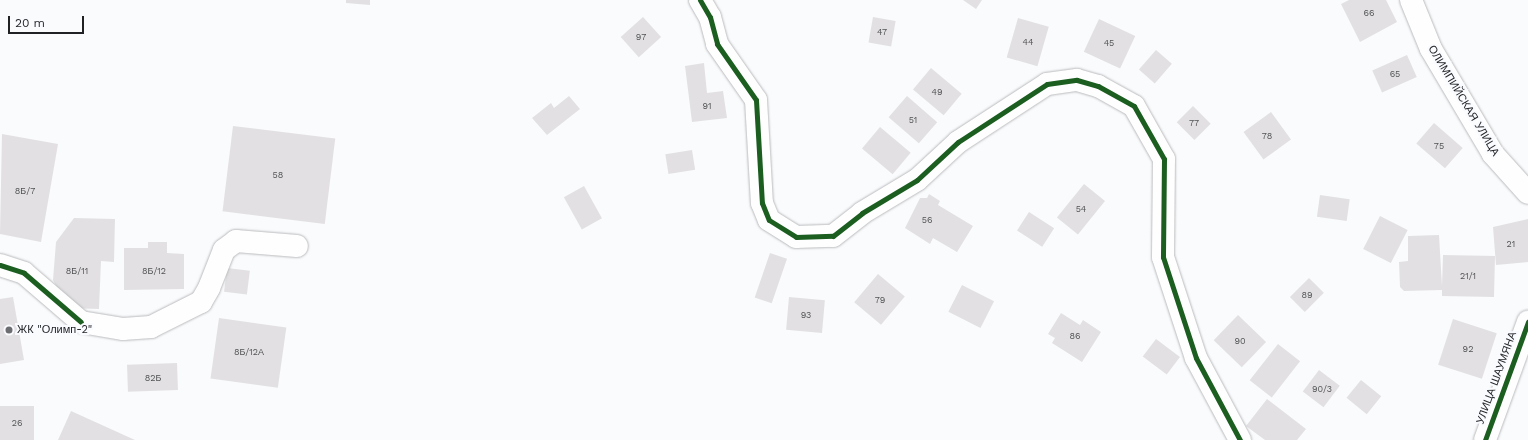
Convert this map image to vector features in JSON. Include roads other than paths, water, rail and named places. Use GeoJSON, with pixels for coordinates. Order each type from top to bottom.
{"type":"FeatureCollection","features":[{"type":"Feature","properties":{"kind":"street"},"geometry":{"type":"LineString","coordinates":[[700,0],[710,17],[717,44],[756,100],[762,202],[769,220],[796,237],[833,236],[862,213],[917,180],[958,142],[1047,84],[1077,80],[1098,86],[1134,106],[1164,159],[1163,257],[1196,358],[1240,440]]}},
{"type":"Feature","properties":{"kind":"street","name":"ОЛИМПИЙСКАЯ УЛИЦА"},"geometry":{"type":"LineString","coordinates":[[1411,0],[1431,49],[1493,154],[1528,193]]}},
{"type":"Feature","properties":{"kind":"street"},"geometry":{"type":"LineString","coordinates":[[0,265],[24,273],[81,322],[123,329],[151,327],[200,302],[209,288],[224,250],[236,241],[297,246]]}},
{"type":"Feature","properties":{"kind":"street","name":"УЛИЦА ШАУМЯНА"},"geometry":{"type":"LineString","coordinates":[[1486,440],[1528,322]]}},
{"type":"Feature","properties":{"kind":"place","name":"ЖК \"Олимп-2\""},"geometry":{"type":"Point","coordinates":[9,330]}}]}
